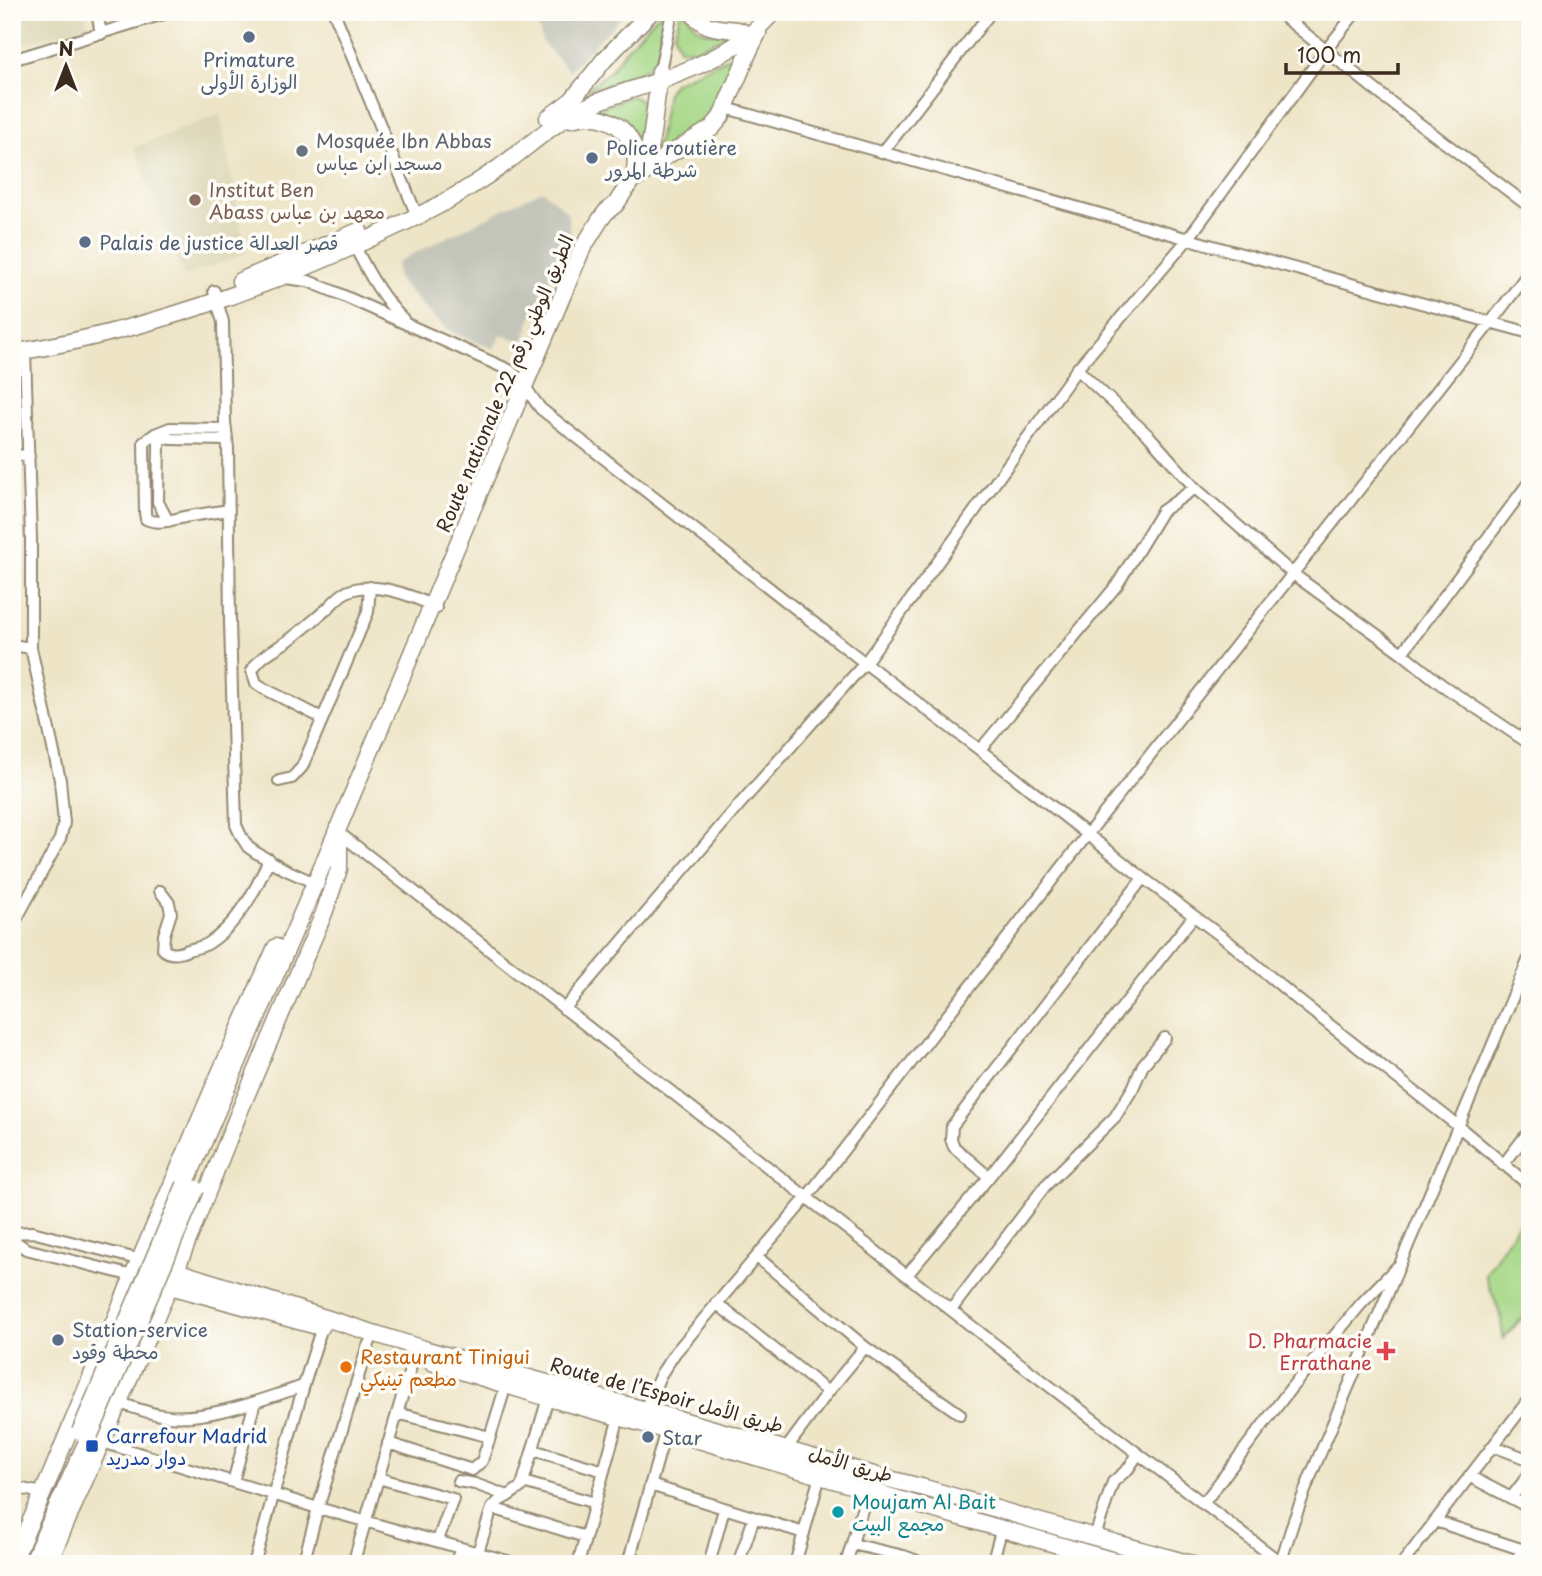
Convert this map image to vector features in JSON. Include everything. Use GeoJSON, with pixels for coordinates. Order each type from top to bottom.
{"type":"FeatureCollection","features":[{"type":"Feature","properties":{"kind":"highway"},"geometry":{"type":"LineString","coordinates":[[415,212],[495,160],[572,100],[604,60],[651,12]]}},
{"type":"Feature","properties":{"kind":"highway"},"geometry":{"type":"LineString","coordinates":[[692,12],[699,21],[709,27],[745,41]]}},
{"type":"Feature","properties":{"kind":"highway"},"geometry":{"type":"LineString","coordinates":[[629,186],[660,160],[712,128],[722,117],[745,41],[765,16]]}},
{"type":"Feature","properties":{"kind":"highway"},"geometry":{"type":"LineString","coordinates":[[572,100],[660,76],[712,58],[745,41]]}},
{"type":"Feature","properties":{"kind":"highway"},"geometry":{"type":"LineString","coordinates":[[17,349],[215,296],[276,273],[450,199],[499,168],[582,108],[660,76]]}},
{"type":"Feature","properties":{"kind":"highway"},"geometry":{"type":"LineString","coordinates":[[629,186],[649,149],[660,76]]}},
{"type":"Feature","properties":{"kind":"highway"},"geometry":{"type":"LineString","coordinates":[[559,123],[595,116],[618,125],[635,152],[635,168],[629,186]]}},
{"type":"Feature","properties":{"kind":"highway","name":"Route nationale 22 الطريق الوطني رقم"},"geometry":{"type":"LineString","coordinates":[[91,1437],[190,1187],[527,390],[582,249],[600,220],[629,186]]}},
{"type":"Feature","properties":{"kind":"highway","name":"Route nationale 22 الطريق الوطني رقم"},"geometry":{"type":"LineString","coordinates":[[318,883],[341,840],[435,607]]}},
{"type":"Feature","properties":{"kind":"highway"},"geometry":{"type":"LineString","coordinates":[[24,1564],[91,1437],[119,1403],[324,912],[339,869],[341,840]]}},
{"type":"Feature","properties":{"kind":"highway"},"geometry":{"type":"LineString","coordinates":[[12,1564],[216,1082],[294,909],[304,895],[318,883]]}},
{"type":"Feature","properties":{"kind":"highway","name":"Route de l’Espoir طريق الأمل"},"geometry":{"type":"LineString","coordinates":[[141,1260],[173,1278],[285,1317]]}},
{"type":"Feature","properties":{"kind":"highway","name":"Route de l’Espoir طريق الأمل"},"geometry":{"type":"LineString","coordinates":[[133,1276],[173,1278],[427,1350],[643,1416],[786,1449],[1191,1564]]}},
{"type":"Feature","properties":{"kind":"highway","name":"طريق الأمل"},"geometry":{"type":"LineString","coordinates":[[285,1317],[548,1398],[619,1417],[643,1416],[666,1430],[1002,1528],[1072,1556],[1123,1563]]}},
{"type":"Feature","properties":{"kind":"highway"},"geometry":{"type":"LineString","coordinates":[[32,1564],[91,1437]]}},
{"type":"Feature","properties":{"kind":"highway"},"geometry":{"type":"LineString","coordinates":[[48,1564],[91,1437]]}},
{"type":"Feature","properties":{"kind":"street"},"geometry":{"type":"LineString","coordinates":[[97,12],[101,34]]}},
{"type":"Feature","properties":{"kind":"street"},"geometry":{"type":"LineString","coordinates":[[12,60],[170,12]]}},
{"type":"Feature","properties":{"kind":"street"},"geometry":{"type":"LineString","coordinates":[[334,12],[415,212]]}},
{"type":"Feature","properties":{"kind":"street"},"geometry":{"type":"LineString","coordinates":[[660,76],[672,12]]}},
{"type":"Feature","properties":{"kind":"street"},"geometry":{"type":"LineString","coordinates":[[883,152],[991,12]]}},
{"type":"Feature","properties":{"kind":"street"},"geometry":{"type":"LineString","coordinates":[[1278,12],[1388,100],[1530,207]]}},
{"type":"Feature","properties":{"kind":"street"},"geometry":{"type":"LineString","coordinates":[[564,1009],[738,805],[865,663],[1077,369],[1188,239],[1356,12]]}},
{"type":"Feature","properties":{"kind":"street"},"geometry":{"type":"LineString","coordinates":[[726,108],[1530,333]]}},
{"type":"Feature","properties":{"kind":"street"},"geometry":{"type":"LineString","coordinates":[[352,240],[384,298],[407,323]]}},
{"type":"Feature","properties":{"kind":"street"},"geometry":{"type":"LineString","coordinates":[[643,1416],[661,1374],[676,1353],[807,1197],[1530,271]]}},
{"type":"Feature","properties":{"kind":"street"},"geometry":{"type":"LineString","coordinates":[[276,273],[320,285],[509,370],[541,409],[1087,835],[1229,942],[1530,1186]]}},
{"type":"Feature","properties":{"kind":"street"},"geometry":{"type":"LineString","coordinates":[[215,296],[223,322],[236,825],[248,847],[255,852],[318,883]]}},
{"type":"Feature","properties":{"kind":"street"},"geometry":{"type":"LineString","coordinates":[[12,927],[60,839],[64,823],[60,780],[31,648],[29,456],[17,349]]}},
{"type":"Feature","properties":{"kind":"street"},"geometry":{"type":"LineString","coordinates":[[1077,369],[1150,437],[1195,488],[1293,573],[1441,685],[1530,744]]}},
{"type":"Feature","properties":{"kind":"street"},"geometry":{"type":"LineString","coordinates":[[227,434],[171,439],[160,436],[144,442],[145,513],[146,519],[152,522],[229,510]]}},
{"type":"Feature","properties":{"kind":"street"},"geometry":{"type":"LineString","coordinates":[[160,436],[158,502],[168,521]]}},
{"type":"Feature","properties":{"kind":"street"},"geometry":{"type":"LineString","coordinates":[[12,456],[29,456]]}},
{"type":"Feature","properties":{"kind":"street"},"geometry":{"type":"LineString","coordinates":[[1402,653],[1530,481]]}},
{"type":"Feature","properties":{"kind":"street"},"geometry":{"type":"LineString","coordinates":[[980,750],[1117,586],[1163,511],[1195,488]]}},
{"type":"Feature","properties":{"kind":"street"},"geometry":{"type":"LineString","coordinates":[[279,781],[292,778],[303,767],[368,611],[370,587]]}},
{"type":"Feature","properties":{"kind":"street"},"geometry":{"type":"LineString","coordinates":[[322,718],[256,683],[252,671],[258,662],[289,641],[340,595],[351,589],[379,588],[435,607]]}},
{"type":"Feature","properties":{"kind":"street"},"geometry":{"type":"LineString","coordinates":[[12,645],[31,648]]}},
{"type":"Feature","properties":{"kind":"street"},"geometry":{"type":"LineString","coordinates":[[341,840],[564,1009],[1280,1563],[1309,1480],[1530,956]]}},
{"type":"Feature","properties":{"kind":"street"},"geometry":{"type":"LineString","coordinates":[[160,891],[169,903],[171,913],[163,949],[167,953],[180,953],[208,944],[231,924],[257,889],[272,861]]}},
{"type":"Feature","properties":{"kind":"street"},"geometry":{"type":"LineString","coordinates":[[989,1177],[954,1147],[951,1139],[953,1126],[1143,878]]}},
{"type":"Feature","properties":{"kind":"street"},"geometry":{"type":"LineString","coordinates":[[907,1275],[989,1177],[1193,917]]}},
{"type":"Feature","properties":{"kind":"street"},"geometry":{"type":"LineString","coordinates":[[951,1310],[1045,1186],[1115,1117],[1143,1065],[1164,1038]]}},
{"type":"Feature","properties":{"kind":"street"},"geometry":{"type":"LineString","coordinates":[[1503,1165],[1530,1130]]}},
{"type":"Feature","properties":{"kind":"street","name":"Route de l’Espoir طريق الأمل"},"geometry":{"type":"LineString","coordinates":[[12,1233],[32,1232],[141,1260]]}},
{"type":"Feature","properties":{"kind":"street","name":"Route de l’Espoir طريق الأمل"},"geometry":{"type":"LineString","coordinates":[[12,1239],[26,1248],[133,1276]]}},
{"type":"Feature","properties":{"kind":"street"},"geometry":{"type":"LineString","coordinates":[[757,1257],[865,1347],[960,1413]]}},
{"type":"Feature","properties":{"kind":"street"},"geometry":{"type":"LineString","coordinates":[[1203,1504],[1291,1388],[1361,1304],[1401,1262]]}},
{"type":"Feature","properties":{"kind":"street"},"geometry":{"type":"LineString","coordinates":[[716,1303],[828,1392]]}},
{"type":"Feature","properties":{"kind":"street"},"geometry":{"type":"LineString","coordinates":[[254,1564],[322,1327]]}},
{"type":"Feature","properties":{"kind":"street"},"geometry":{"type":"LineString","coordinates":[[303,1564],[370,1342]]}},
{"type":"Feature","properties":{"kind":"street"},"geometry":{"type":"LineString","coordinates":[[786,1449],[865,1347]]}},
{"type":"Feature","properties":{"kind":"street"},"geometry":{"type":"LineString","coordinates":[[357,1563],[366,1521],[414,1356]]}},
{"type":"Feature","properties":{"kind":"street"},"geometry":{"type":"LineString","coordinates":[[438,1540],[458,1481],[482,1461],[506,1385]]}},
{"type":"Feature","properties":{"kind":"street"},"geometry":{"type":"LineString","coordinates":[[119,1403],[163,1416],[179,1416],[209,1413],[255,1402],[303,1386]]}},
{"type":"Feature","properties":{"kind":"street"},"geometry":{"type":"LineString","coordinates":[[478,1552],[492,1508],[521,1487],[548,1398]]}},
{"type":"Feature","properties":{"kind":"street"},"geometry":{"type":"LineString","coordinates":[[1405,1563],[1530,1398]]}},
{"type":"Feature","properties":{"kind":"street"},"geometry":{"type":"LineString","coordinates":[[233,1482],[255,1402]]}},
{"type":"Feature","properties":{"kind":"street"},"geometry":{"type":"LineString","coordinates":[[397,1413],[490,1437]]}},
{"type":"Feature","properties":{"kind":"street"},"geometry":{"type":"LineString","coordinates":[[578,1564],[619,1417]]}},
{"type":"Feature","properties":{"kind":"street"},"geometry":{"type":"LineString","coordinates":[[651,1564],[629,1561],[666,1430]]}},
{"type":"Feature","properties":{"kind":"street"},"geometry":{"type":"LineString","coordinates":[[91,1437],[318,1508],[518,1564]]}},
{"type":"Feature","properties":{"kind":"street"},"geometry":{"type":"LineString","coordinates":[[388,1443],[472,1470]]}},
{"type":"Feature","properties":{"kind":"street"},"geometry":{"type":"LineString","coordinates":[[1493,1446],[1530,1460]]}},
{"type":"Feature","properties":{"kind":"street"},"geometry":{"type":"LineString","coordinates":[[533,1450],[604,1471]]}},
{"type":"Feature","properties":{"kind":"street"},"geometry":{"type":"LineString","coordinates":[[1095,1536],[1113,1482],[1128,1469],[1138,1454]]}},
{"type":"Feature","properties":{"kind":"street"},"geometry":{"type":"LineString","coordinates":[[1511,1498],[1530,1473]]}},
{"type":"Feature","properties":{"kind":"street"},"geometry":{"type":"LineString","coordinates":[[795,1564],[820,1476]]}},
{"type":"Feature","properties":{"kind":"street"},"geometry":{"type":"LineString","coordinates":[[1469,1476],[1530,1508]]}},
{"type":"Feature","properties":{"kind":"street"},"geometry":{"type":"LineString","coordinates":[[378,1478],[453,1499]]}},
{"type":"Feature","properties":{"kind":"street"},"geometry":{"type":"LineString","coordinates":[[458,1481],[483,1486],[508,1496]]}},
{"type":"Feature","properties":{"kind":"street"},"geometry":{"type":"LineString","coordinates":[[523,1482],[595,1503]]}},
{"type":"Feature","properties":{"kind":"street"},"geometry":{"type":"LineString","coordinates":[[650,1485],[804,1533]]}},
{"type":"Feature","properties":{"kind":"street"},"geometry":{"type":"LineString","coordinates":[[12,1487],[43,1493]]}},
{"type":"Feature","properties":{"kind":"street"},"geometry":{"type":"LineString","coordinates":[[846,1564],[868,1489]]}},
{"type":"Feature","properties":{"kind":"street"},"geometry":{"type":"LineString","coordinates":[[492,1508],[585,1537]]}},
{"type":"Feature","properties":{"kind":"street"},"geometry":{"type":"LineString","coordinates":[[709,1564],[724,1509]]}},
{"type":"Feature","properties":{"kind":"street"},"geometry":{"type":"LineString","coordinates":[[738,1564],[754,1518]]}},
{"type":"Feature","properties":{"kind":"street"},"geometry":{"type":"LineString","coordinates":[[1435,1521],[1527,1550],[1516,1564]]}},
{"type":"Feature","properties":{"kind":"street"},"geometry":{"type":"LineString","coordinates":[[992,1564],[1002,1528]]}},
{"type":"Feature","properties":{"kind":"street"},"geometry":{"type":"LineString","coordinates":[[852,1545],[904,1556],[925,1564]]}},
{"type":"Feature","properties":{"kind":"street"},"geometry":{"type":"LineString","coordinates":[[455,1564],[461,1548]]}},
{"type":"Feature","properties":{"kind":"shaded area"},"geometry":{"type":"Polygon","coordinates":[[[12,12],[85,12],[88,26],[12,48],[12,12]]]}},
{"type":"Feature","properties":{"kind":"shaded area"},"geometry":{"type":"Polygon","coordinates":[[[534,12],[626,12],[569,71],[543,43],[534,12]]]}},
{"type":"Feature","properties":{"kind":"shaded area","name":"Institut Ben Abass معهد بن عباس"},"geometry":{"type":"Polygon","coordinates":[[[220,114],[246,253],[184,277],[134,147],[220,114]]]}},
{"type":"Feature","properties":{"kind":"shaded area"},"geometry":{"type":"Polygon","coordinates":[[[542,190],[567,212],[572,239],[537,303],[523,341],[500,335],[494,349],[451,332],[430,314],[397,278],[397,262],[542,190]]]}},
{"type":"Feature","properties":{"kind":"green space"},"geometry":{"type":"Polygon","coordinates":[[[661,12],[665,12],[659,51],[652,64],[625,79],[586,90],[610,71],[661,12]]]}},
{"type":"Feature","properties":{"kind":"green space"},"geometry":{"type":"Polygon","coordinates":[[[681,12],[686,12],[699,29],[731,34],[695,50],[679,48],[674,34],[681,12]]]}},
{"type":"Feature","properties":{"kind":"green space"},"geometry":{"type":"Polygon","coordinates":[[[744,50],[713,118],[651,161],[659,137],[667,93],[674,83],[744,50]]]}},
{"type":"Feature","properties":{"kind":"green space"},"geometry":{"type":"Polygon","coordinates":[[[631,96],[645,103],[648,109],[641,154],[593,111],[631,96]]]}},
{"type":"Feature","properties":{"kind":"green space"},"geometry":{"type":"Polygon","coordinates":[[[1530,1206],[1530,1309],[1503,1339],[1501,1316],[1485,1275],[1530,1206]]]}},
{"type":"Feature","properties":{"kind":"place","name":"Primature الوزارة الأولى"},"geometry":{"type":"Point","coordinates":[249,37]}},
{"type":"Feature","properties":{"kind":"place","name":"Mosquée Ibn Abbas مسجد ابن عباس"},"geometry":{"type":"Point","coordinates":[302,151]}},
{"type":"Feature","properties":{"kind":"place","name":"Police routière شرطة المرور"},"geometry":{"type":"Point","coordinates":[592,158]}},
{"type":"Feature","properties":{"kind":"place","name":"Institut Ben Abass معهد بن عباس"},"geometry":{"type":"Point","coordinates":[195,200]}},
{"type":"Feature","properties":{"kind":"place","name":"Palais de justice قصر العدالة"},"geometry":{"type":"Point","coordinates":[85,242]}},
{"type":"Feature","properties":{"kind":"place","name":"Station-service محطة وقود"},"geometry":{"type":"Point","coordinates":[58,1340]}},
{"type":"Feature","properties":{"kind":"place","name":"D. Pharmacie Errathane"},"geometry":{"type":"Point","coordinates":[1386,1351]}},
{"type":"Feature","properties":{"kind":"place","name":"Restaurant Tinigui مطعم تينيكي"},"geometry":{"type":"Point","coordinates":[346,1367]}},
{"type":"Feature","properties":{"kind":"place","name":"Star"},"geometry":{"type":"Point","coordinates":[648,1437]}},
{"type":"Feature","properties":{"kind":"place","name":"Carrefour Madrid دوار مدريد"},"geometry":{"type":"Point","coordinates":[92,1446]}},
{"type":"Feature","properties":{"kind":"place","name":"Moujam Al Bait مجمع البيت"},"geometry":{"type":"Point","coordinates":[838,1512]}}]}
